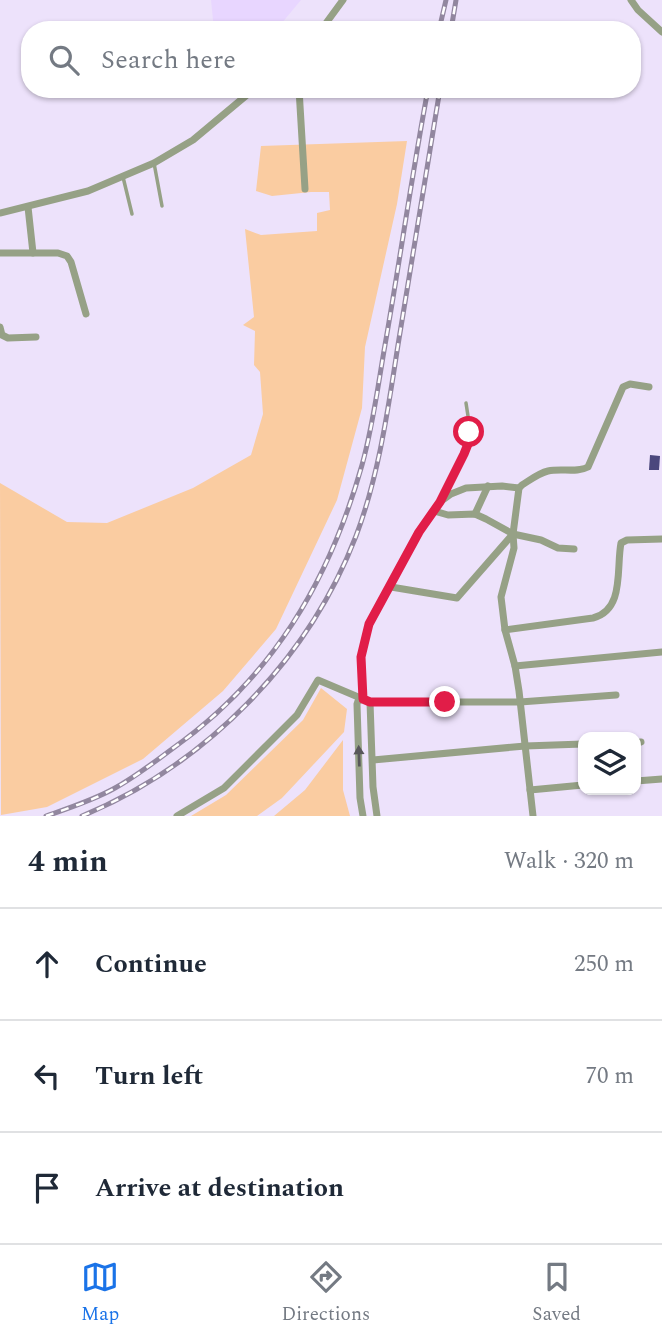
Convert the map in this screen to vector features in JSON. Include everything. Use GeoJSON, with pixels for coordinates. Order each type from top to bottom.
{"type":"FeatureCollection","features":[{"type":"Feature","properties":{"kind":"street"},"geometry":{"type":"LineString","coordinates":[[328,21],[343,0]]}},
{"type":"Feature","properties":{"kind":"street"},"geometry":{"type":"LineString","coordinates":[[631,0],[662,32]]}},
{"type":"Feature","properties":{"kind":"street"},"geometry":{"type":"LineString","coordinates":[[0,214],[88,191],[154,163],[192,140],[243,98]]}},
{"type":"Feature","properties":{"kind":"street"},"geometry":{"type":"LineString","coordinates":[[300,98],[305,189]]}},
{"type":"Feature","properties":{"kind":"street"},"geometry":{"type":"LineString","coordinates":[[28,206],[33,253]]}},
{"type":"Feature","properties":{"kind":"street"},"geometry":{"type":"LineString","coordinates":[[0,253],[58,253],[67,257],[71,262],[86,314]]}},
{"type":"Feature","properties":{"kind":"street"},"geometry":{"type":"LineString","coordinates":[[0,327],[4,337],[36,337]]}},
{"type":"Feature","properties":{"kind":"street"},"geometry":{"type":"LineString","coordinates":[[533,816],[515,666],[505,630],[501,597],[514,548],[513,534],[519,488],[549,471],[583,470],[589,467],[624,387],[630,384],[649,387]]}},
{"type":"Feature","properties":{"kind":"street"},"geometry":{"type":"LineString","coordinates":[[475,514],[488,486]]}},
{"type":"Feature","properties":{"kind":"street"},"geometry":{"type":"LineString","coordinates":[[377,816],[361,657],[369,624],[419,532],[440,502],[466,488],[519,488]]}},
{"type":"Feature","properties":{"kind":"street"},"geometry":{"type":"LineString","coordinates":[[433,511],[448,515],[475,514],[513,534],[541,540],[558,548],[574,549]]}},
{"type":"Feature","properties":{"kind":"street"},"geometry":{"type":"LineString","coordinates":[[391,587],[457,598],[513,534]]}},
{"type":"Feature","properties":{"kind":"street"},"geometry":{"type":"LineString","coordinates":[[505,630],[603,615],[609,610],[615,597],[621,543],[627,540],[662,539]]}},
{"type":"Feature","properties":{"kind":"street"},"geometry":{"type":"LineString","coordinates":[[515,666],[662,652]]}},
{"type":"Feature","properties":{"kind":"street"},"geometry":{"type":"LineString","coordinates":[[177,816],[223,788],[297,716],[318,680],[367,700]]}},
{"type":"Feature","properties":{"kind":"street"},"geometry":{"type":"LineString","coordinates":[[363,816],[360,798],[358,701],[520,702],[616,695]]}},
{"type":"Feature","properties":{"kind":"street"},"geometry":{"type":"LineString","coordinates":[[373,760],[525,746],[578,744]]}},
{"type":"Feature","properties":{"kind":"street"},"geometry":{"type":"LineString","coordinates":[[641,781],[662,779]]}},
{"type":"Feature","properties":{"kind":"street"},"geometry":{"type":"LineString","coordinates":[[530,790],[578,785]]}},
{"type":"Feature","properties":{"kind":"lane"},"geometry":{"type":"LineString","coordinates":[[154,163],[162,206]]}},
{"type":"Feature","properties":{"kind":"lane"},"geometry":{"type":"LineString","coordinates":[[123,177],[132,214]]}},
{"type":"Feature","properties":{"kind":"lane"},"geometry":{"type":"LineString","coordinates":[[440,502],[468,444],[466,403]]}},
{"type":"Feature","properties":{"kind":"shaded area"},"geometry":{"type":"Polygon","coordinates":[[[211,0],[301,0],[284,21],[213,21],[211,0]]]}},
{"type":"Feature","properties":{"kind":"shaded area"},"geometry":{"type":"Polygon","coordinates":[[[407,141],[397,204],[365,347],[362,408],[337,500],[276,629],[223,691],[143,759],[47,807],[1,815],[0,483],[67,522],[107,523],[193,488],[251,455],[263,414],[260,372],[254,365],[255,331],[243,325],[254,317],[245,229],[261,235],[317,231],[317,213],[330,210],[329,192],[272,196],[256,191],[261,146],[407,141]]]}},
{"type":"Feature","properties":{"kind":"shaded area"},"geometry":{"type":"Polygon","coordinates":[[[321,688],[347,709],[344,732],[282,798],[257,816],[191,816],[226,795],[303,720],[321,688]]]}},
{"type":"Feature","properties":{"kind":"shaded area"},"geometry":{"type":"Polygon","coordinates":[[[343,740],[343,790],[350,816],[274,816],[305,790],[343,740]]]}},
{"type":"Feature","properties":{"kind":"building"},"geometry":{"type":"Polygon","coordinates":[[[650,455],[660,456],[659,470],[649,470],[650,455]]]}},
{"type":"Feature","properties":{"kind":"railway"},"geometry":{"type":"LineString","coordinates":[[441,21],[446,0]]}},
{"type":"Feature","properties":{"kind":"railway"},"geometry":{"type":"LineString","coordinates":[[452,21],[456,0]]}},
{"type":"Feature","properties":{"kind":"railway"},"geometry":{"type":"LineString","coordinates":[[46,816],[90,800],[122,784],[208,721],[267,659],[314,588],[348,508],[366,450],[426,98]]}},
{"type":"Feature","properties":{"kind":"railway"},"geometry":{"type":"LineString","coordinates":[[82,816],[127,794],[170,768],[210,738],[247,704],[281,666],[310,625],[335,582],[364,513],[382,442],[439,98]]}},
{"type":"Feature","properties":{"kind":"route"},"geometry":{"type":"LineString","coordinates":[[445,702],[370,702],[363,699],[361,657],[369,624],[419,532],[440,502],[464,454],[469,432]]}}]}
